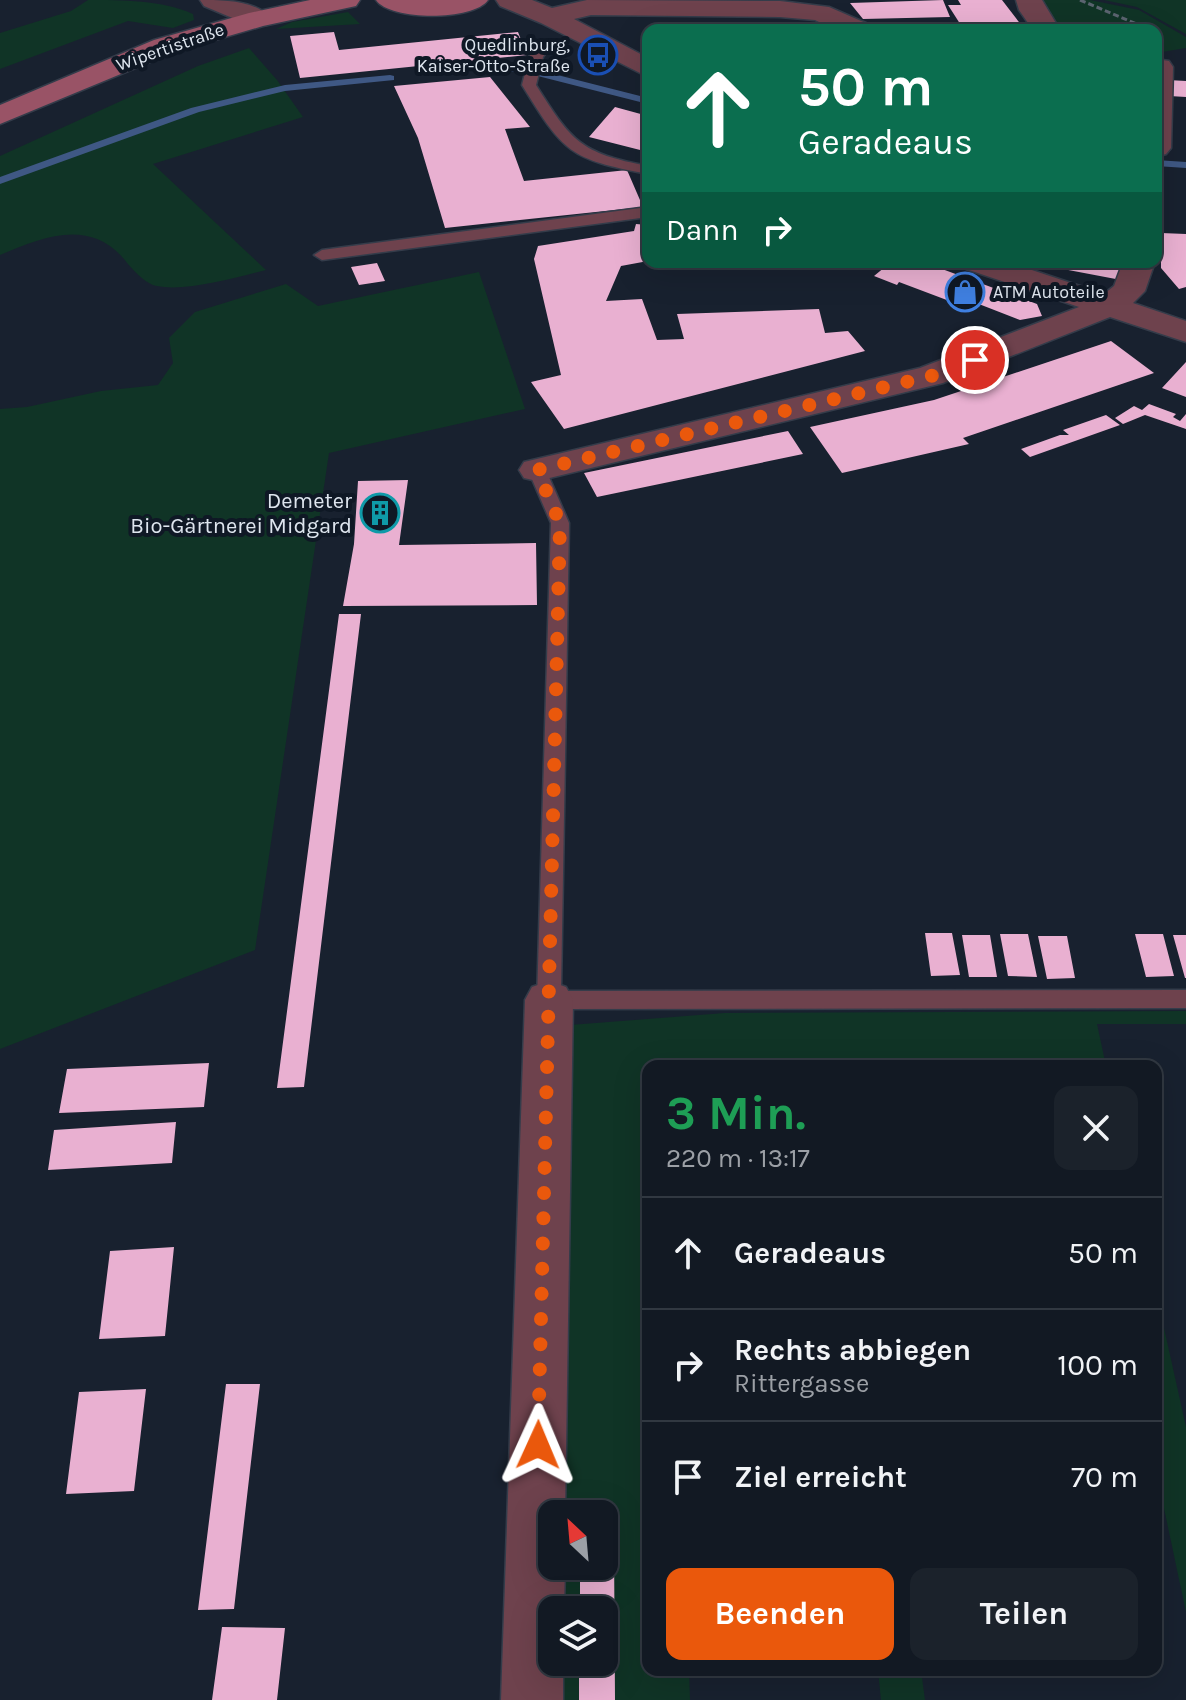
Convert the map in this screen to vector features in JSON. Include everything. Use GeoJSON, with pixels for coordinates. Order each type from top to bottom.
{"type":"FeatureCollection","features":[{"type":"Feature","properties":{"kind":"street"},"geometry":{"type":"LineString","coordinates":[[213,0],[258,19]]}},
{"type":"Feature","properties":{"kind":"street","name":"Wipertistraße"},"geometry":{"type":"LineString","coordinates":[[0,115],[164,46],[258,19],[347,0]]}},
{"type":"Feature","properties":{"kind":"street"},"geometry":{"type":"LineString","coordinates":[[389,0],[426,8],[475,0]]}},
{"type":"Feature","properties":{"kind":"street"},"geometry":{"type":"LineString","coordinates":[[509,0],[550,17],[642,66]]}},
{"type":"Feature","properties":{"kind":"street"},"geometry":{"type":"LineString","coordinates":[[1029,0],[1042,24]]}},
{"type":"Feature","properties":{"kind":"street"},"geometry":{"type":"LineString","coordinates":[[550,17],[583,8],[815,12],[830,9],[850,24]]}},
{"type":"Feature","properties":{"kind":"street"},"geometry":{"type":"LineString","coordinates":[[1162,110],[1169,65]]}},
{"type":"Feature","properties":{"kind":"street"},"geometry":{"type":"LineString","coordinates":[[995,268],[1186,332]]}},
{"type":"Feature","properties":{"kind":"street"},"geometry":{"type":"LineString","coordinates":[[537,470],[931,376],[1060,328],[1108,306],[1129,291],[1137,268]]}},
{"type":"Feature","properties":{"kind":"street"},"geometry":{"type":"LineString","coordinates":[[532,1700],[549,1000]]}},
{"type":"Feature","properties":{"kind":"lane"},"geometry":{"type":"LineString","coordinates":[[539,53],[529,85],[563,138],[582,154],[607,164],[642,169]]}},
{"type":"Feature","properties":{"kind":"lane"},"geometry":{"type":"LineString","coordinates":[[322,255],[642,213]]}},
{"type":"Feature","properties":{"kind":"lane"},"geometry":{"type":"LineString","coordinates":[[537,470],[560,523],[549,1000],[1186,999]]}},
{"type":"Feature","properties":{"kind":"path"},"geometry":{"type":"LineString","coordinates":[[1080,0],[1137,24]]}},
{"type":"Feature","properties":{"kind":"green space"},"geometry":{"type":"Polygon","coordinates":[[[88,0],[169,6],[193,14],[194,20],[173,28],[128,21],[0,69],[0,33],[71,11],[88,0]]]}},
{"type":"Feature","properties":{"kind":"green space"},"geometry":{"type":"Polygon","coordinates":[[[1044,0],[1090,0],[1139,10],[1186,37],[1186,48],[1162,52],[1162,24],[1054,24],[1043,9],[1044,0]]]}},
{"type":"Feature","properties":{"kind":"green space"},"geometry":{"type":"Polygon","coordinates":[[[1104,0],[1186,0],[1186,34],[1137,7],[1104,0]]]}},
{"type":"Feature","properties":{"kind":"green space"},"geometry":{"type":"Polygon","coordinates":[[[348,12],[360,24],[276,29],[292,22],[348,12]]]}},
{"type":"Feature","properties":{"kind":"green space"},"geometry":{"type":"Polygon","coordinates":[[[249,48],[303,117],[153,164],[266,270],[197,285],[157,286],[139,275],[110,246],[81,235],[49,238],[0,255],[0,156],[198,66],[249,48]]]}},
{"type":"Feature","properties":{"kind":"green space"},"geometry":{"type":"Polygon","coordinates":[[[479,272],[525,409],[329,453],[255,950],[0,1049],[0,409],[27,407],[101,391],[158,385],[173,363],[169,338],[195,312],[286,284],[318,306],[479,272]]]}},
{"type":"Feature","properties":{"kind":"green space"},"geometry":{"type":"Polygon","coordinates":[[[1186,1011],[1186,1024],[1097,1024],[1105,1060],[642,1060],[642,1676],[689,1676],[690,1700],[563,1700],[563,1676],[618,1676],[618,1596],[564,1596],[564,1580],[618,1580],[618,1500],[565,1500],[570,1025],[725,1013],[1186,1011]]]}},
{"type":"Feature","properties":{"kind":"green space"},"geometry":{"type":"Polygon","coordinates":[[[1162,1319],[1186,1427],[1186,1612],[1162,1499],[1162,1319]]]}},
{"type":"Feature","properties":{"kind":"green space"},"geometry":{"type":"Polygon","coordinates":[[[879,1676],[922,1676],[925,1700],[881,1700],[879,1676]]]}},
{"type":"Feature","properties":{"kind":"building"},"geometry":{"type":"Polygon","coordinates":[[[943,0],[950,17],[863,19],[850,3],[943,0]]]}},
{"type":"Feature","properties":{"kind":"building"},"geometry":{"type":"Polygon","coordinates":[[[958,0],[1002,0],[1020,24],[960,24],[948,5],[961,5],[958,0]]]}},
{"type":"Feature","properties":{"kind":"building"},"geometry":{"type":"Polygon","coordinates":[[[334,32],[339,50],[518,32],[527,55],[300,78],[290,36],[334,32]]]}},
{"type":"Feature","properties":{"kind":"building"},"geometry":{"type":"Polygon","coordinates":[[[490,77],[530,127],[505,129],[524,181],[627,170],[642,207],[445,228],[418,138],[394,86],[490,77]]]}},
{"type":"Feature","properties":{"kind":"building"},"geometry":{"type":"Polygon","coordinates":[[[1168,80],[1186,81],[1186,97],[1169,96],[1168,80]]]}},
{"type":"Feature","properties":{"kind":"building"},"geometry":{"type":"Polygon","coordinates":[[[615,107],[642,114],[642,150],[589,137],[615,107]]]}},
{"type":"Feature","properties":{"kind":"building"},"geometry":{"type":"Polygon","coordinates":[[[636,224],[642,224],[642,262],[621,266],[606,301],[642,299],[657,340],[684,339],[677,314],[819,309],[825,333],[848,331],[865,351],[564,429],[531,382],[561,375],[534,259],[538,246],[634,231],[636,224]]]}},
{"type":"Feature","properties":{"kind":"building"},"geometry":{"type":"Polygon","coordinates":[[[1162,233],[1186,234],[1186,287],[1179,289],[1161,268],[1162,233]]]}},
{"type":"Feature","properties":{"kind":"building"},"geometry":{"type":"Polygon","coordinates":[[[377,263],[385,281],[359,285],[351,267],[377,263]]]}},
{"type":"Feature","properties":{"kind":"building","name":"ATM Autoteile"},"geometry":{"type":"Polygon","coordinates":[[[884,268],[939,268],[1037,304],[1042,316],[1020,320],[966,299],[960,305],[874,276],[884,268]]]}},
{"type":"Feature","properties":{"kind":"building"},"geometry":{"type":"Polygon","coordinates":[[[1064,268],[1124,268],[1121,280],[1064,268]]]}},
{"type":"Feature","properties":{"kind":"building"},"geometry":{"type":"Polygon","coordinates":[[[1111,341],[1154,373],[963,438],[969,444],[842,473],[810,427],[934,400],[1111,341]]]}},
{"type":"Feature","properties":{"kind":"building"},"geometry":{"type":"Polygon","coordinates":[[[1186,362],[1186,397],[1162,388],[1186,362]]]}},
{"type":"Feature","properties":{"kind":"building"},"geometry":{"type":"Polygon","coordinates":[[[1149,404],[1176,414],[1173,417],[1180,421],[1186,414],[1186,429],[1145,415],[1123,424],[1115,418],[1134,406],[1142,410],[1149,404]]]}},
{"type":"Feature","properties":{"kind":"building"},"geometry":{"type":"Polygon","coordinates":[[[1106,415],[1120,425],[1030,457],[1021,449],[1060,435],[1069,435],[1063,430],[1106,415]]]}},
{"type":"Feature","properties":{"kind":"building"},"geometry":{"type":"Polygon","coordinates":[[[788,431],[803,454],[597,497],[584,473],[788,431]]]}},
{"type":"Feature","properties":{"kind":"building"},"geometry":{"type":"Polygon","coordinates":[[[408,480],[399,545],[536,543],[537,605],[343,606],[354,544],[358,481],[408,480]]]}},
{"type":"Feature","properties":{"kind":"building"},"geometry":{"type":"Polygon","coordinates":[[[339,614],[361,614],[304,1087],[277,1088],[339,614]]]}},
{"type":"Feature","properties":{"kind":"building"},"geometry":{"type":"Polygon","coordinates":[[[925,933],[952,933],[960,975],[931,976],[925,933]]]}},
{"type":"Feature","properties":{"kind":"building"},"geometry":{"type":"Polygon","coordinates":[[[1000,934],[1028,934],[1037,977],[1008,976],[1000,934]]]}},
{"type":"Feature","properties":{"kind":"building"},"geometry":{"type":"Polygon","coordinates":[[[1135,934],[1163,934],[1174,976],[1146,977],[1135,934]]]}},
{"type":"Feature","properties":{"kind":"building"},"geometry":{"type":"Polygon","coordinates":[[[962,935],[990,935],[997,977],[969,977],[962,935]]]}},
{"type":"Feature","properties":{"kind":"building"},"geometry":{"type":"Polygon","coordinates":[[[1173,935],[1186,935],[1186,978],[1185,978],[1173,935]]]}},
{"type":"Feature","properties":{"kind":"building"},"geometry":{"type":"Polygon","coordinates":[[[1038,936],[1067,936],[1075,978],[1047,979],[1038,936]]]}},
{"type":"Feature","properties":{"kind":"building"},"geometry":{"type":"Polygon","coordinates":[[[209,1063],[204,1107],[59,1113],[67,1069],[209,1063]]]}},
{"type":"Feature","properties":{"kind":"building"},"geometry":{"type":"Polygon","coordinates":[[[176,1122],[172,1163],[48,1170],[54,1130],[176,1122]]]}},
{"type":"Feature","properties":{"kind":"building"},"geometry":{"type":"Polygon","coordinates":[[[174,1247],[165,1336],[99,1339],[110,1251],[174,1247]]]}},
{"type":"Feature","properties":{"kind":"building"},"geometry":{"type":"Polygon","coordinates":[[[226,1384],[260,1384],[234,1609],[198,1610],[226,1384]]]}},
{"type":"Feature","properties":{"kind":"building"},"geometry":{"type":"Polygon","coordinates":[[[146,1389],[134,1491],[66,1494],[79,1392],[146,1389]]]}},
{"type":"Feature","properties":{"kind":"building"},"geometry":{"type":"Polygon","coordinates":[[[580,1580],[614,1580],[614,1596],[580,1596],[580,1580]]]}},
{"type":"Feature","properties":{"kind":"building"},"geometry":{"type":"Polygon","coordinates":[[[222,1627],[285,1628],[277,1700],[212,1700],[222,1627]]]}},
{"type":"Feature","properties":{"kind":"building"},"geometry":{"type":"Polygon","coordinates":[[[579,1676],[615,1676],[615,1700],[579,1700],[579,1676]]]}},
{"type":"Feature","properties":{"kind":"waterway"},"geometry":{"type":"LineString","coordinates":[[481,71],[518,68],[642,99]]}},
{"type":"Feature","properties":{"kind":"waterway"},"geometry":{"type":"LineString","coordinates":[[0,181],[195,110],[285,88],[390,78]]}},
{"type":"Feature","properties":{"kind":"waterway"},"geometry":{"type":"LineString","coordinates":[[1162,163],[1186,165]]}},
{"type":"Feature","properties":{"kind":"place","name":"Quedlinburg, Kaiser-Otto-Straße"},"geometry":{"type":"Point","coordinates":[598,55]}},
{"type":"Feature","properties":{"kind":"place","name":"ATM Autoteile"},"geometry":{"type":"Point","coordinates":[965,292]}},
{"type":"Feature","properties":{"kind":"place","name":"Demeter Bio-Gärtnerei Midgard"},"geometry":{"type":"Point","coordinates":[380,513]}},
{"type":"Feature","properties":{"kind":"route"},"geometry":{"type":"LineString","coordinates":[[538,1445],[560,523],[537,470],[931,376],[975,360]]}}]}
